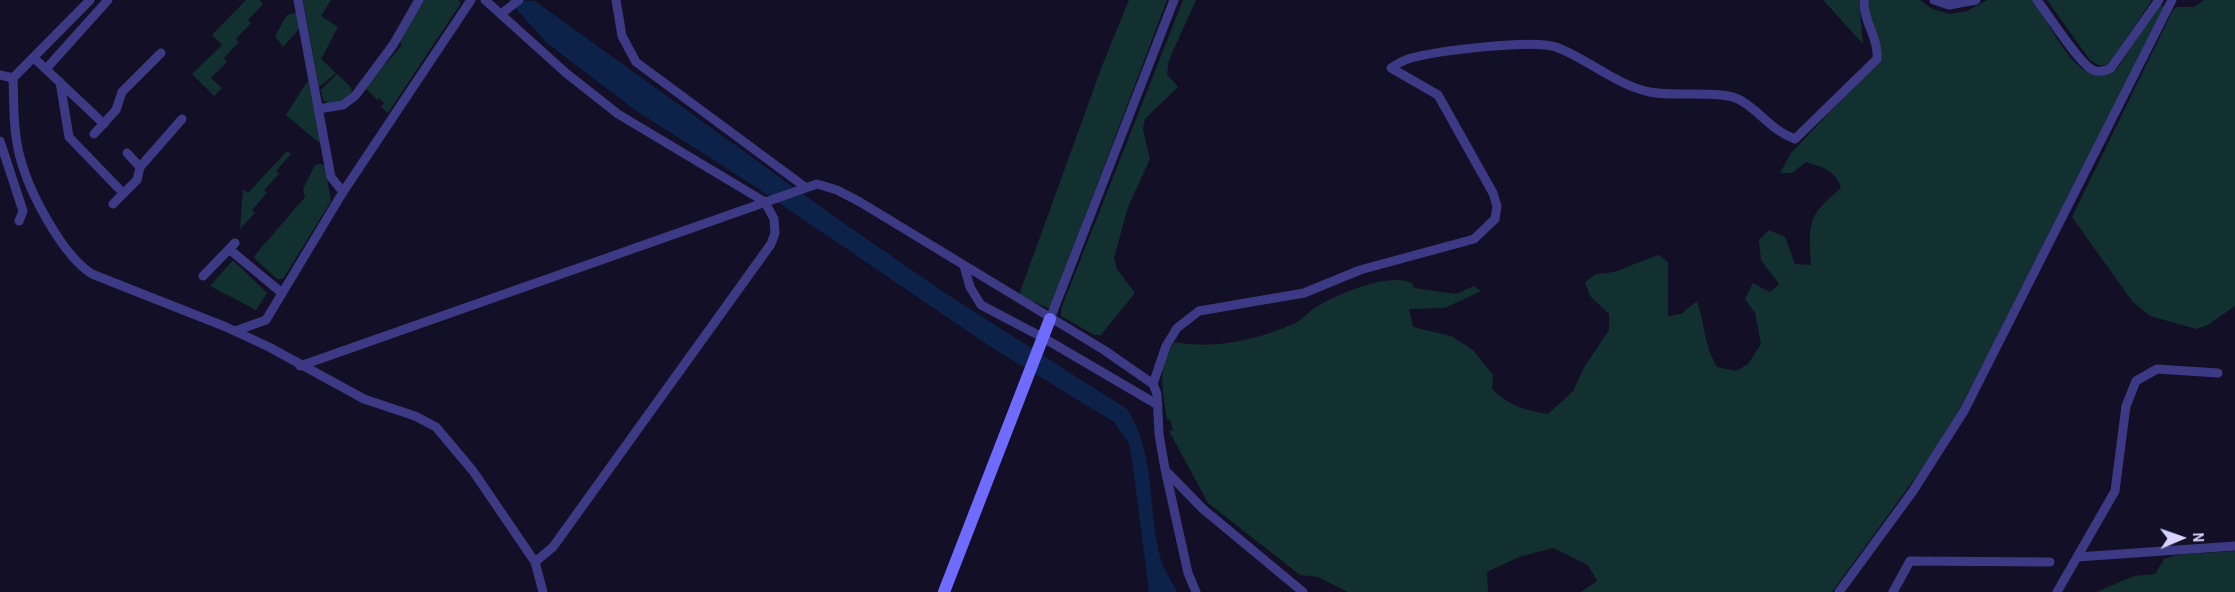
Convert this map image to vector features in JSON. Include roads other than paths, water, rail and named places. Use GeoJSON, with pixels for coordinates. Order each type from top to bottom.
{"type":"FeatureCollection","features":[{"type":"Feature","properties":{"kind":"street"},"geometry":{"type":"LineString","coordinates":[[13,78],[90,0]]}},
{"type":"Feature","properties":{"kind":"street"},"geometry":{"type":"LineString","coordinates":[[46,69],[108,0]]}},
{"type":"Feature","properties":{"kind":"street"},"geometry":{"type":"LineString","coordinates":[[298,0],[331,177],[343,192]]}},
{"type":"Feature","properties":{"kind":"street"},"geometry":{"type":"LineString","coordinates":[[318,109],[342,105],[355,96],[393,45],[420,0]]}},
{"type":"Feature","properties":{"kind":"street"},"geometry":{"type":"LineString","coordinates":[[235,331],[266,320],[343,192],[471,0]]}},
{"type":"Feature","properties":{"kind":"street"},"geometry":{"type":"LineString","coordinates":[[485,0],[566,73],[618,114],[768,201],[774,219],[775,233],[771,244],[553,547],[535,562]]}},
{"type":"Feature","properties":{"kind":"street"},"geometry":{"type":"LineString","coordinates":[[501,14],[519,0]]}},
{"type":"Feature","properties":{"kind":"street"},"geometry":{"type":"LineString","coordinates":[[616,0],[622,36],[636,62],[802,188]]}},
{"type":"Feature","properties":{"kind":"street"},"geometry":{"type":"LineString","coordinates":[[944,592],[1174,0]]}},
{"type":"Feature","properties":{"kind":"street"},"geometry":{"type":"LineString","coordinates":[[1196,592],[1188,573],[1165,469],[1158,405],[1153,384],[1166,346],[1177,328],[1199,311],[1304,293],[1360,270],[1427,254],[1474,238],[1495,219],[1497,206],[1493,193],[1438,95],[1390,68],[1409,58],[1431,54],[1527,45],[1553,46],[1646,92],[1678,96],[1724,95],[1739,99],[1780,133],[1795,139],[1877,59],[1878,51],[1868,28],[1864,0]]}},
{"type":"Feature","properties":{"kind":"street"},"geometry":{"type":"LineString","coordinates":[[1934,0],[1950,5],[1976,0]]}},
{"type":"Feature","properties":{"kind":"street"},"geometry":{"type":"LineString","coordinates":[[2037,0],[2084,63],[2095,72],[2111,68],[2159,0]]}},
{"type":"Feature","properties":{"kind":"street"},"geometry":{"type":"LineString","coordinates":[[1839,592],[1913,491],[1964,411],[2172,0]]}},
{"type":"Feature","properties":{"kind":"street"},"geometry":{"type":"LineString","coordinates":[[94,134],[116,110],[122,93],[160,53]]}},
{"type":"Feature","properties":{"kind":"street"},"geometry":{"type":"LineString","coordinates":[[34,58],[104,124]]}},
{"type":"Feature","properties":{"kind":"street"},"geometry":{"type":"LineString","coordinates":[[0,75],[13,78]]}},
{"type":"Feature","properties":{"kind":"street"},"geometry":{"type":"LineString","coordinates":[[13,78],[18,147],[26,176],[76,263],[92,274],[235,331],[269,347],[364,399],[415,416],[436,427],[473,471],[535,562],[542,591]]}},
{"type":"Feature","properties":{"kind":"street"},"geometry":{"type":"LineString","coordinates":[[60,82],[69,137],[123,193]]}},
{"type":"Feature","properties":{"kind":"street"},"geometry":{"type":"LineString","coordinates":[[113,204],[137,180],[140,167],[182,118]]}},
{"type":"Feature","properties":{"kind":"street"},"geometry":{"type":"LineString","coordinates":[[0,141],[23,211],[19,221]]}},
{"type":"Feature","properties":{"kind":"street"},"geometry":{"type":"LineString","coordinates":[[127,153],[140,167]]}},
{"type":"Feature","properties":{"kind":"street"},"geometry":{"type":"LineString","coordinates":[[300,366],[817,184],[837,190],[1104,350],[1153,384]]}},
{"type":"Feature","properties":{"kind":"street"},"geometry":{"type":"LineString","coordinates":[[203,276],[232,246],[282,293]]}},
{"type":"Feature","properties":{"kind":"street"},"geometry":{"type":"LineString","coordinates":[[964,266],[970,287],[981,305],[1042,337],[1158,405]]}},
{"type":"Feature","properties":{"kind":"street"},"geometry":{"type":"LineString","coordinates":[[2057,592],[2115,491],[2126,406],[2136,381],[2157,369],[2217,373]]}},
{"type":"Feature","properties":{"kind":"street"},"geometry":{"type":"LineString","coordinates":[[1165,469],[1203,508],[1303,592]]}},
{"type":"Feature","properties":{"kind":"street"},"geometry":{"type":"LineString","coordinates":[[2077,557],[2235,546]]}},
{"type":"Feature","properties":{"kind":"street"},"geometry":{"type":"LineString","coordinates":[[1893,592],[1910,561],[2050,562]]}},
{"type":"Feature","properties":{"kind":"water"},"geometry":{"type":"Polygon","coordinates":[[[508,0],[535,1],[835,217],[945,293],[1127,409],[1143,446],[1162,563],[1177,592],[1149,592],[1129,444],[1114,422],[991,347],[748,182],[635,110],[547,43],[508,0]]]}}]}
